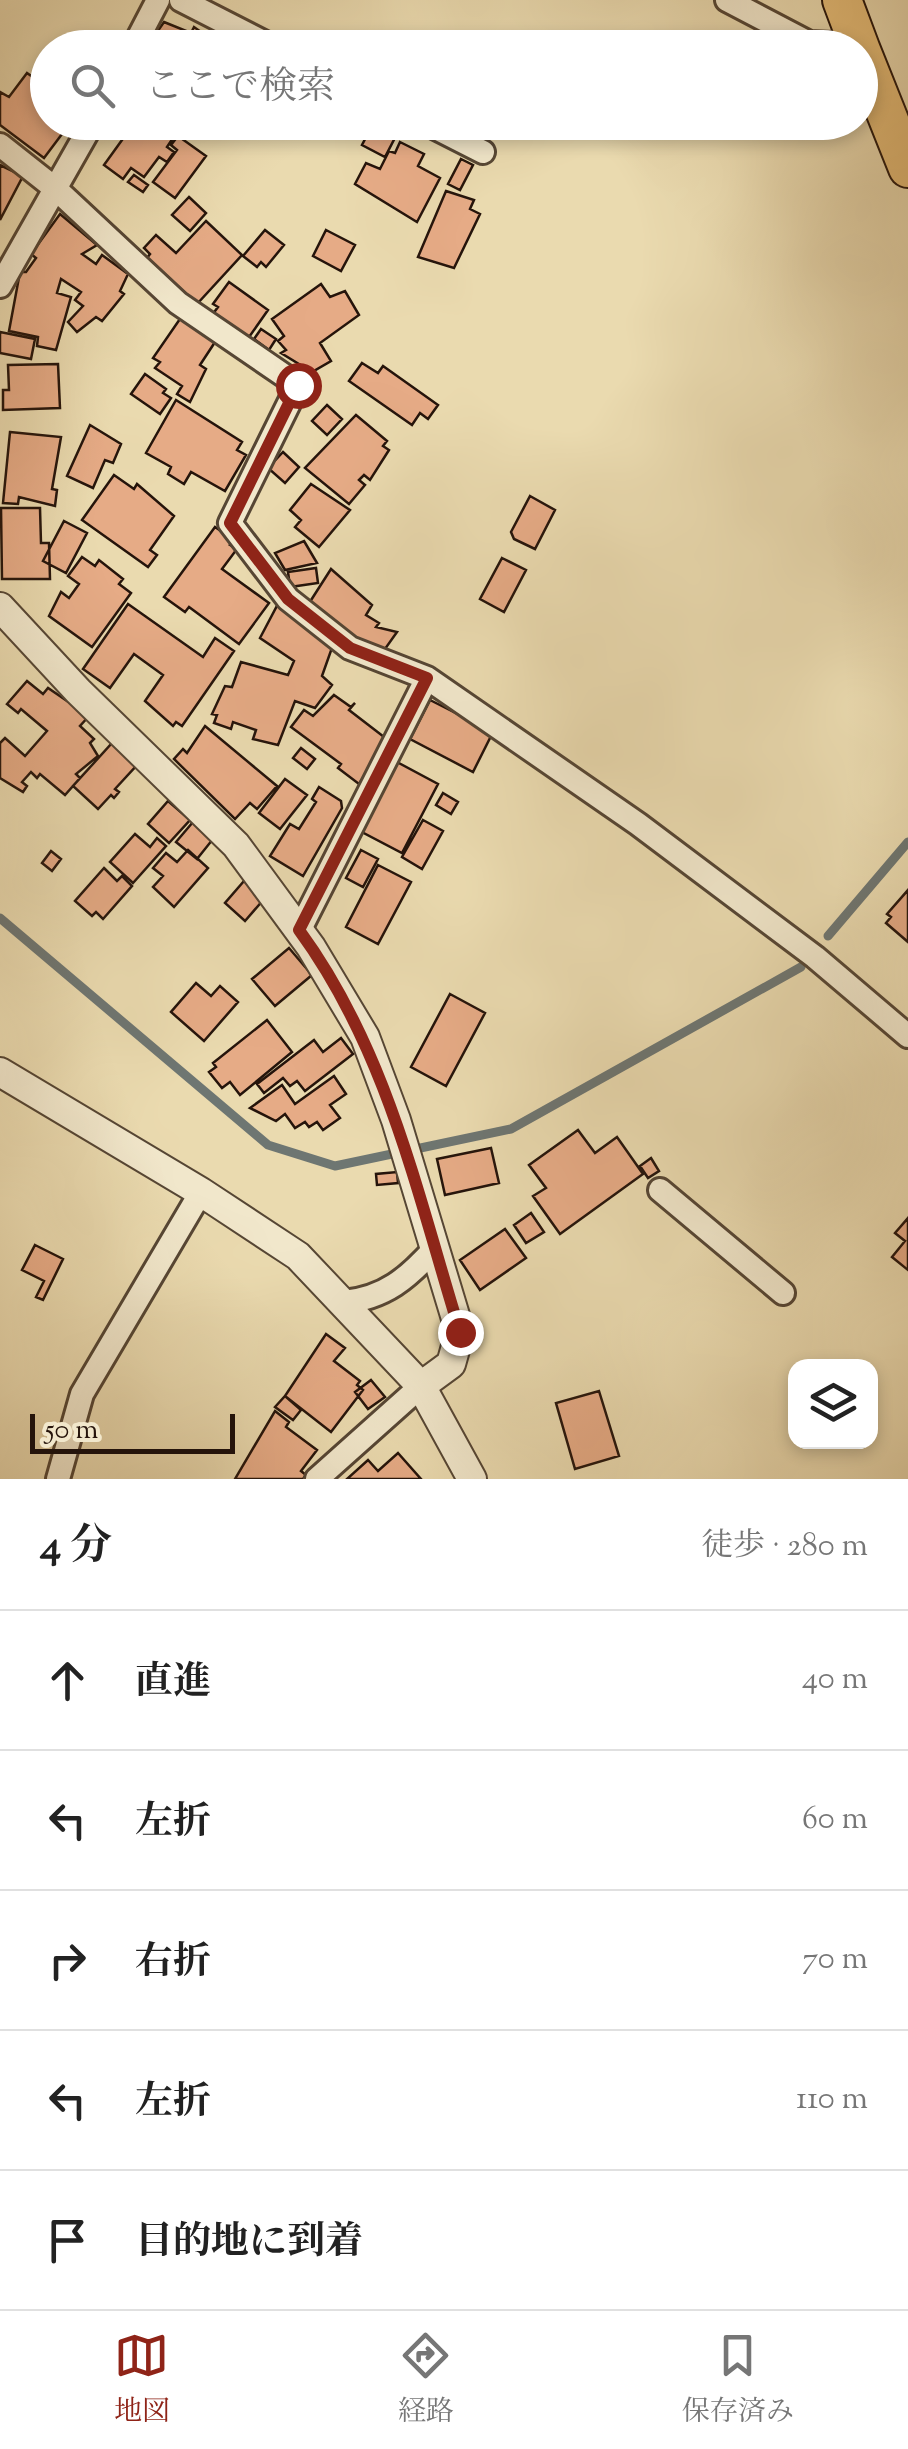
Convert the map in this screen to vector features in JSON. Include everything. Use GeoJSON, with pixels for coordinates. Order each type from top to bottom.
{"type":"FeatureCollection","features":[{"type":"Feature","properties":{"kind":"highway"},"geometry":{"type":"LineString","coordinates":[[842,0],[853,30]]}},
{"type":"Feature","properties":{"kind":"highway"},"geometry":{"type":"LineString","coordinates":[[878,92],[908,168]]}},
{"type":"Feature","properties":{"kind":"street"},"geometry":{"type":"LineString","coordinates":[[142,30],[158,0]]}},
{"type":"Feature","properties":{"kind":"street"},"geometry":{"type":"LineString","coordinates":[[181,0],[240,30]]}},
{"type":"Feature","properties":{"kind":"street"},"geometry":{"type":"LineString","coordinates":[[727,0],[784,30]]}},
{"type":"Feature","properties":{"kind":"street"},"geometry":{"type":"LineString","coordinates":[[0,286],[83,140]]}},
{"type":"Feature","properties":{"kind":"street"},"geometry":{"type":"LineString","coordinates":[[459,140],[483,152]]}},
{"type":"Feature","properties":{"kind":"street"},"geometry":{"type":"LineString","coordinates":[[0,145],[57,190],[178,303],[298,385],[230,523],[288,599],[350,648],[427,678],[667,846],[815,957],[908,1036]]}},
{"type":"Feature","properties":{"kind":"street"},"geometry":{"type":"LineString","coordinates":[[0,607],[78,690],[236,844],[299,930],[366,1037],[396,1120],[460,1332],[451,1364],[317,1479]]}},
{"type":"Feature","properties":{"kind":"street"},"geometry":{"type":"LineString","coordinates":[[299,930],[427,678]]}},
{"type":"Feature","properties":{"kind":"street"},"geometry":{"type":"LineString","coordinates":[[1,1077],[202,1192],[298,1256],[421,1386],[472,1479]]}},
{"type":"Feature","properties":{"kind":"street"},"geometry":{"type":"LineString","coordinates":[[660,1190],[783,1293]]}},
{"type":"Feature","properties":{"kind":"street"},"geometry":{"type":"LineString","coordinates":[[58,1479],[82,1394],[202,1192]]}},
{"type":"Feature","properties":{"kind":"street"},"geometry":{"type":"LineString","coordinates":[[344,1302],[368,1300],[401,1282],[434,1248]]}},
{"type":"Feature","properties":{"kind":"building"},"geometry":{"type":"Polygon","coordinates":[[[164,22],[184,30],[158,30],[164,22]]]}},
{"type":"Feature","properties":{"kind":"building"},"geometry":{"type":"Polygon","coordinates":[[[27,73],[30,75],[30,140],[58,140],[44,158],[0,125],[0,92],[9,97],[27,73]]]}},
{"type":"Feature","properties":{"kind":"building"},"geometry":{"type":"Polygon","coordinates":[[[122,140],[172,140],[167,147],[174,152],[167,162],[159,157],[144,177],[131,168],[123,179],[104,165],[122,140]]]}},
{"type":"Feature","properties":{"kind":"building"},"geometry":{"type":"Polygon","coordinates":[[[175,140],[184,140],[206,156],[175,198],[153,182],[177,150],[171,145],[175,140]]]}},
{"type":"Feature","properties":{"kind":"building"},"geometry":{"type":"Polygon","coordinates":[[[365,140],[394,140],[385,157],[362,145],[365,140]]]}},
{"type":"Feature","properties":{"kind":"building"},"geometry":{"type":"Polygon","coordinates":[[[400,142],[424,154],[418,166],[440,178],[417,222],[355,184],[366,163],[380,169],[389,151],[395,153],[400,142]]]}},
{"type":"Feature","properties":{"kind":"building"},"geometry":{"type":"Polygon","coordinates":[[[461,159],[473,165],[460,190],[448,184],[461,159]]]}},
{"type":"Feature","properties":{"kind":"building"},"geometry":{"type":"Polygon","coordinates":[[[0,165],[23,176],[0,220],[0,165]]]}},
{"type":"Feature","properties":{"kind":"building"},"geometry":{"type":"Polygon","coordinates":[[[134,175],[148,185],[143,192],[128,182],[134,175]]]}},
{"type":"Feature","properties":{"kind":"building"},"geometry":{"type":"Polygon","coordinates":[[[446,191],[474,200],[470,209],[480,214],[454,268],[418,257],[446,191]]]}},
{"type":"Feature","properties":{"kind":"building"},"geometry":{"type":"Polygon","coordinates":[[[189,197],[206,213],[190,231],[172,215],[189,197]]]}},
{"type":"Feature","properties":{"kind":"building"},"geometry":{"type":"Polygon","coordinates":[[[60,214],[97,245],[82,254],[96,264],[102,255],[128,274],[120,291],[124,294],[102,321],[96,317],[77,332],[68,322],[83,306],[75,300],[81,292],[61,279],[57,293],[71,297],[56,350],[37,346],[38,337],[9,331],[20,272],[26,272],[36,258],[31,254],[60,214]]]}},
{"type":"Feature","properties":{"kind":"building"},"geometry":{"type":"Polygon","coordinates":[[[206,221],[242,255],[197,304],[147,258],[150,254],[144,248],[156,235],[176,253],[206,221]]]}},
{"type":"Feature","properties":{"kind":"building"},"geometry":{"type":"Polygon","coordinates":[[[265,230],[284,245],[266,267],[261,262],[257,267],[243,256],[265,230]]]}},
{"type":"Feature","properties":{"kind":"building"},"geometry":{"type":"Polygon","coordinates":[[[326,230],[355,245],[341,271],[313,256],[326,230]]]}},
{"type":"Feature","properties":{"kind":"building"},"geometry":{"type":"Polygon","coordinates":[[[229,282],[268,310],[247,340],[212,315],[218,307],[213,304],[229,282]]]}},
{"type":"Feature","properties":{"kind":"building"},"geometry":{"type":"Polygon","coordinates":[[[321,284],[330,297],[345,291],[359,315],[320,343],[331,361],[312,372],[281,353],[286,350],[278,341],[284,336],[272,319],[321,284]]]}},
{"type":"Feature","properties":{"kind":"building"},"geometry":{"type":"Polygon","coordinates":[[[182,316],[217,339],[200,365],[206,369],[190,402],[177,394],[182,386],[155,368],[160,362],[153,358],[182,316]]]}},
{"type":"Feature","properties":{"kind":"building"},"geometry":{"type":"Polygon","coordinates":[[[261,329],[276,339],[269,350],[254,339],[261,329]]]}},
{"type":"Feature","properties":{"kind":"building"},"geometry":{"type":"Polygon","coordinates":[[[0,332],[35,339],[31,359],[0,353],[0,332]]]}},
{"type":"Feature","properties":{"kind":"building"},"geometry":{"type":"Polygon","coordinates":[[[362,363],[378,373],[383,366],[438,405],[428,419],[420,413],[412,425],[349,381],[362,363]]]}},
{"type":"Feature","properties":{"kind":"building"},"geometry":{"type":"Polygon","coordinates":[[[58,364],[60,408],[3,410],[3,390],[9,390],[8,365],[58,364]]]}},
{"type":"Feature","properties":{"kind":"building"},"geometry":{"type":"Polygon","coordinates":[[[145,374],[166,389],[163,393],[171,398],[160,414],[131,394],[145,374]]]}},
{"type":"Feature","properties":{"kind":"building"},"geometry":{"type":"Polygon","coordinates":[[[176,400],[242,442],[237,450],[246,455],[225,491],[191,472],[184,484],[168,474],[171,467],[146,453],[176,400]]]}},
{"type":"Feature","properties":{"kind":"building"},"geometry":{"type":"Polygon","coordinates":[[[327,405],[342,419],[327,435],[312,421],[327,405]]]}},
{"type":"Feature","properties":{"kind":"building"},"geometry":{"type":"Polygon","coordinates":[[[356,415],[387,441],[383,446],[389,450],[370,480],[364,475],[359,480],[365,485],[349,504],[305,468],[356,415]]]}},
{"type":"Feature","properties":{"kind":"building"},"geometry":{"type":"Polygon","coordinates":[[[90,425],[121,444],[113,463],[105,460],[93,488],[67,476],[90,425]]]}},
{"type":"Feature","properties":{"kind":"building"},"geometry":{"type":"Polygon","coordinates":[[[10,432],[61,437],[52,489],[57,490],[55,506],[19,497],[18,504],[3,503],[10,432]]]}},
{"type":"Feature","properties":{"kind":"building"},"geometry":{"type":"Polygon","coordinates":[[[283,452],[299,467],[285,483],[268,468],[283,452]]]}},
{"type":"Feature","properties":{"kind":"building"},"geometry":{"type":"Polygon","coordinates":[[[114,475],[134,489],[137,484],[174,516],[150,550],[157,555],[148,567],[82,520],[114,475]]]}},
{"type":"Feature","properties":{"kind":"building"},"geometry":{"type":"Polygon","coordinates":[[[311,484],[350,510],[319,547],[295,527],[301,520],[290,510],[311,484]]]}},
{"type":"Feature","properties":{"kind":"building"},"geometry":{"type":"Polygon","coordinates":[[[530,496],[555,510],[535,549],[514,539],[511,532],[530,496]]]}},
{"type":"Feature","properties":{"kind":"building"},"geometry":{"type":"Polygon","coordinates":[[[1,508],[40,508],[41,543],[49,543],[50,579],[2,579],[1,508]]]}},
{"type":"Feature","properties":{"kind":"building"},"geometry":{"type":"Polygon","coordinates":[[[64,521],[87,533],[66,573],[43,561],[64,521]]]}},
{"type":"Feature","properties":{"kind":"building"},"geometry":{"type":"Polygon","coordinates":[[[215,527],[234,540],[230,545],[237,549],[222,569],[269,603],[239,644],[189,607],[185,612],[164,597],[215,527]]]}},
{"type":"Feature","properties":{"kind":"building"},"geometry":{"type":"Polygon","coordinates":[[[304,541],[317,563],[285,570],[275,553],[304,541]]]}},
{"type":"Feature","properties":{"kind":"building"},"geometry":{"type":"Polygon","coordinates":[[[82,557],[95,566],[99,560],[123,579],[119,584],[131,593],[92,647],[49,616],[61,592],[69,598],[79,584],[68,576],[82,557]]]}},
{"type":"Feature","properties":{"kind":"building"},"geometry":{"type":"Polygon","coordinates":[[[502,558],[526,570],[504,612],[480,599],[502,558]]]}},
{"type":"Feature","properties":{"kind":"building"},"geometry":{"type":"Polygon","coordinates":[[[316,568],[318,583],[290,587],[288,572],[316,568]]]}},
{"type":"Feature","properties":{"kind":"building"},"geometry":{"type":"Polygon","coordinates":[[[331,569],[372,605],[366,615],[379,623],[376,627],[397,632],[385,649],[362,645],[306,608],[331,569]]]}},
{"type":"Feature","properties":{"kind":"building"},"geometry":{"type":"Polygon","coordinates":[[[279,602],[333,645],[322,676],[332,685],[315,708],[295,701],[278,745],[253,739],[256,730],[233,722],[231,729],[214,723],[217,715],[212,714],[225,686],[232,687],[241,662],[288,675],[294,661],[260,638],[279,602]]]}},
{"type":"Feature","properties":{"kind":"building"},"geometry":{"type":"Polygon","coordinates":[[[128,604],[203,657],[215,638],[234,651],[182,726],[176,722],[173,726],[145,701],[163,675],[134,654],[110,688],[83,669],[128,604]]]}},
{"type":"Feature","properties":{"kind":"building"},"geometry":{"type":"Polygon","coordinates":[[[27,681],[43,694],[48,688],[89,716],[80,726],[94,739],[90,743],[98,756],[76,774],[80,778],[65,795],[40,774],[37,778],[31,772],[22,782],[27,786],[23,792],[0,778],[0,743],[5,738],[25,756],[47,731],[21,709],[18,713],[7,704],[27,681]]]}},
{"type":"Feature","properties":{"kind":"building"},"geometry":{"type":"Polygon","coordinates":[[[334,695],[351,707],[355,703],[349,710],[388,740],[359,784],[338,768],[341,764],[291,727],[304,710],[313,716],[334,695]]]}},
{"type":"Feature","properties":{"kind":"building"},"geometry":{"type":"Polygon","coordinates":[[[430,700],[493,732],[473,772],[410,739],[430,700]]]}},
{"type":"Feature","properties":{"kind":"building"},"geometry":{"type":"Polygon","coordinates":[[[205,726],[277,786],[257,809],[250,803],[235,819],[174,759],[183,749],[187,753],[205,726]]]}},
{"type":"Feature","properties":{"kind":"building"},"geometry":{"type":"Polygon","coordinates":[[[112,743],[137,765],[115,789],[119,792],[114,798],[111,795],[98,809],[73,786],[112,743]]]}},
{"type":"Feature","properties":{"kind":"building"},"geometry":{"type":"Polygon","coordinates":[[[301,748],[315,759],[307,769],[293,758],[301,748]]]}},
{"type":"Feature","properties":{"kind":"building"},"geometry":{"type":"Polygon","coordinates":[[[395,761],[438,784],[402,853],[358,830],[395,761]]]}},
{"type":"Feature","properties":{"kind":"building"},"geometry":{"type":"Polygon","coordinates":[[[285,779],[307,795],[280,829],[259,813],[285,779]]]}},
{"type":"Feature","properties":{"kind":"building"},"geometry":{"type":"Polygon","coordinates":[[[319,787],[341,801],[342,808],[303,876],[270,856],[290,824],[299,829],[316,802],[312,799],[319,787]]]}},
{"type":"Feature","properties":{"kind":"building"},"geometry":{"type":"Polygon","coordinates":[[[443,793],[458,802],[451,814],[436,805],[443,793]]]}},
{"type":"Feature","properties":{"kind":"building"},"geometry":{"type":"Polygon","coordinates":[[[168,801],[190,820],[169,843],[148,824],[168,801]]]}},
{"type":"Feature","properties":{"kind":"building"},"geometry":{"type":"Polygon","coordinates":[[[423,820],[443,831],[422,869],[402,857],[423,820]]]}},
{"type":"Feature","properties":{"kind":"building"},"geometry":{"type":"Polygon","coordinates":[[[193,822],[213,839],[197,859],[176,842],[193,822]]]}},
{"type":"Feature","properties":{"kind":"building"},"geometry":{"type":"Polygon","coordinates":[[[135,834],[150,847],[157,838],[166,846],[133,883],[110,862],[135,834]]]}},
{"type":"Feature","properties":{"kind":"building"},"geometry":{"type":"Polygon","coordinates":[[[188,850],[208,868],[174,907],[153,887],[163,876],[153,868],[166,853],[177,862],[188,850]]]}},
{"type":"Feature","properties":{"kind":"building"},"geometry":{"type":"Polygon","coordinates":[[[361,850],[378,859],[363,887],[346,878],[361,850]]]}},
{"type":"Feature","properties":{"kind":"building"},"geometry":{"type":"Polygon","coordinates":[[[51,851],[61,859],[52,871],[42,863],[51,851]]]}},
{"type":"Feature","properties":{"kind":"building"},"geometry":{"type":"Polygon","coordinates":[[[378,865],[411,882],[378,944],[346,927],[378,865]]]}},
{"type":"Feature","properties":{"kind":"building"},"geometry":{"type":"Polygon","coordinates":[[[104,868],[117,881],[122,876],[132,886],[103,919],[96,912],[92,916],[75,901],[104,868]]]}},
{"type":"Feature","properties":{"kind":"building"},"geometry":{"type":"Polygon","coordinates":[[[244,881],[264,899],[245,921],[225,903],[244,881]]]}},
{"type":"Feature","properties":{"kind":"building"},"geometry":{"type":"Polygon","coordinates":[[[908,890],[908,942],[886,923],[891,917],[887,914],[908,890]]]}},
{"type":"Feature","properties":{"kind":"building"},"geometry":{"type":"Polygon","coordinates":[[[289,948],[312,975],[275,1006],[252,979],[289,948]]]}},
{"type":"Feature","properties":{"kind":"building"},"geometry":{"type":"Polygon","coordinates":[[[196,983],[211,996],[220,986],[238,1002],[204,1041],[171,1012],[196,983]]]}},
{"type":"Feature","properties":{"kind":"building"},"geometry":{"type":"Polygon","coordinates":[[[450,994],[485,1013],[446,1086],[411,1067],[450,994]]]}},
{"type":"Feature","properties":{"kind":"building"},"geometry":{"type":"Polygon","coordinates":[[[267,1020],[292,1052],[240,1095],[230,1082],[222,1088],[209,1072],[216,1067],[213,1063],[267,1020]]]}},
{"type":"Feature","properties":{"kind":"building"},"geometry":{"type":"Polygon","coordinates":[[[341,1038],[353,1054],[305,1091],[297,1081],[290,1086],[283,1078],[264,1093],[257,1084],[314,1040],[323,1052],[341,1038]]]}},
{"type":"Feature","properties":{"kind":"building"},"geometry":{"type":"Polygon","coordinates":[[[334,1076],[346,1094],[330,1105],[340,1118],[323,1130],[317,1122],[309,1127],[305,1122],[295,1128],[285,1114],[276,1121],[250,1108],[282,1085],[295,1104],[334,1076]]]}},
{"type":"Feature","properties":{"kind":"building"},"geometry":{"type":"Polygon","coordinates":[[[578,1130],[595,1153],[617,1137],[643,1174],[560,1234],[533,1196],[546,1188],[529,1165],[578,1130]]]}},
{"type":"Feature","properties":{"kind":"building"},"geometry":{"type":"Polygon","coordinates":[[[491,1148],[499,1183],[445,1195],[437,1159],[491,1148]]]}},
{"type":"Feature","properties":{"kind":"building"},"geometry":{"type":"Polygon","coordinates":[[[651,1158],[659,1171],[648,1178],[640,1166],[651,1158]]]}},
{"type":"Feature","properties":{"kind":"building"},"geometry":{"type":"Polygon","coordinates":[[[397,1172],[398,1183],[377,1185],[376,1174],[397,1172]]]}},
{"type":"Feature","properties":{"kind":"building"},"geometry":{"type":"Polygon","coordinates":[[[531,1213],[544,1232],[526,1243],[514,1225],[531,1213]]]}},
{"type":"Feature","properties":{"kind":"building"},"geometry":{"type":"Polygon","coordinates":[[[908,1218],[908,1270],[892,1257],[905,1241],[895,1233],[908,1218]]]}},
{"type":"Feature","properties":{"kind":"building"},"geometry":{"type":"Polygon","coordinates":[[[505,1229],[526,1258],[480,1290],[460,1260],[505,1229]]]}},
{"type":"Feature","properties":{"kind":"building"},"geometry":{"type":"Polygon","coordinates":[[[35,1245],[63,1259],[43,1300],[36,1297],[44,1281],[22,1270],[35,1245]]]}},
{"type":"Feature","properties":{"kind":"building"},"geometry":{"type":"Polygon","coordinates":[[[326,1334],[345,1348],[334,1361],[360,1381],[357,1385],[363,1390],[331,1432],[285,1396],[326,1334]]]}},
{"type":"Feature","properties":{"kind":"building"},"geometry":{"type":"Polygon","coordinates":[[[371,1380],[385,1397],[368,1409],[355,1392],[371,1380]]]}},
{"type":"Feature","properties":{"kind":"building"},"geometry":{"type":"Polygon","coordinates":[[[599,1391],[619,1456],[575,1469],[556,1403],[599,1391]]]}},
{"type":"Feature","properties":{"kind":"building"},"geometry":{"type":"Polygon","coordinates":[[[285,1396],[301,1410],[293,1420],[275,1407],[285,1396]]]}},
{"type":"Feature","properties":{"kind":"building"},"geometry":{"type":"Polygon","coordinates":[[[275,1411],[289,1422],[286,1427],[317,1450],[301,1471],[306,1475],[303,1479],[235,1479],[275,1411]]]}},
{"type":"Feature","properties":{"kind":"building"},"geometry":{"type":"Polygon","coordinates":[[[398,1453],[421,1479],[347,1479],[368,1460],[378,1471],[398,1453]]]}},
{"type":"Feature","properties":{"kind":"waterway"},"geometry":{"type":"LineString","coordinates":[[828,936],[908,842]]}},
{"type":"Feature","properties":{"kind":"waterway"},"geometry":{"type":"LineString","coordinates":[[0,918],[268,1145],[335,1166],[511,1129],[801,967]]}},
{"type":"Feature","properties":{"kind":"route"},"geometry":{"type":"LineString","coordinates":[[298,385],[230,523],[288,599],[350,648],[427,678],[299,930],[366,1037],[396,1120],[460,1332]]}}]}
